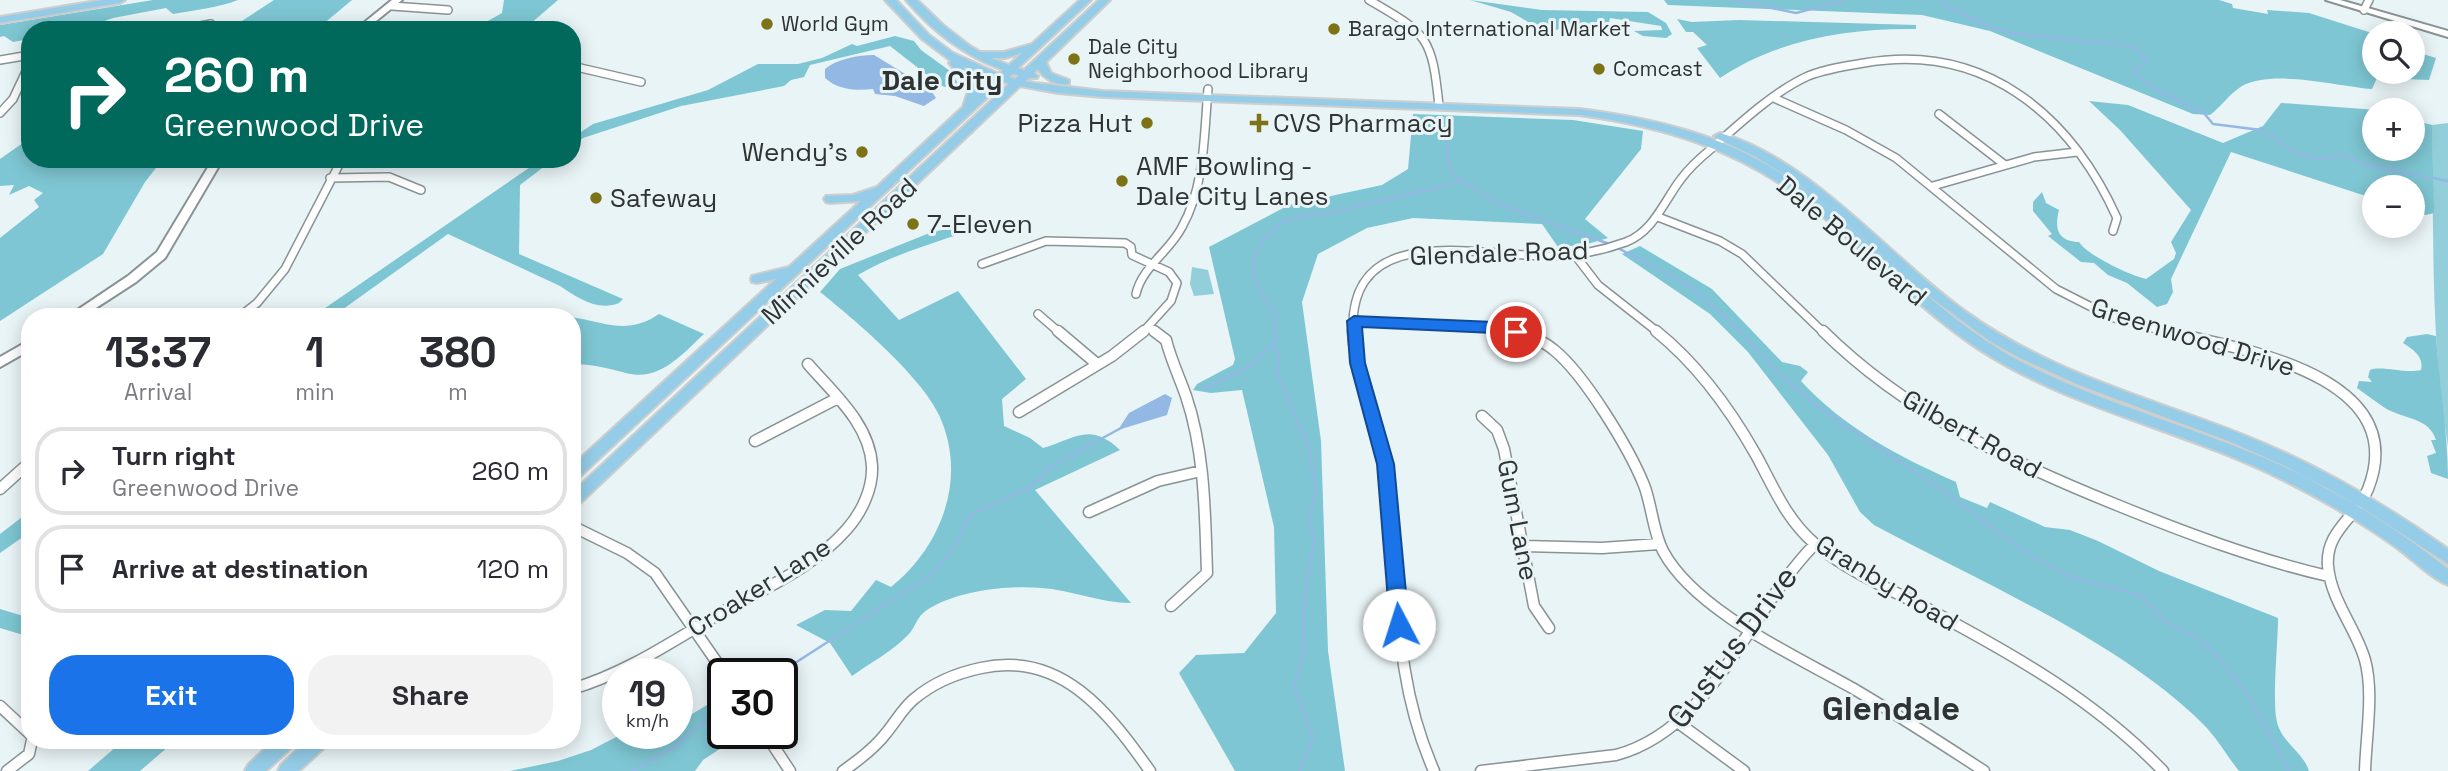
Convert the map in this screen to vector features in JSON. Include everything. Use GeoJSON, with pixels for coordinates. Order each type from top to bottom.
{"type":"FeatureCollection","features":[{"type":"Feature","properties":{"kind":"main road"},"geometry":{"type":"LineString","coordinates":[[0,12],[73,0]]}},
{"type":"Feature","properties":{"kind":"main road"},"geometry":{"type":"LineString","coordinates":[[0,20],[121,0]]}},
{"type":"Feature","properties":{"kind":"main road","name":"Dale Boulevard"},"geometry":{"type":"LineString","coordinates":[[890,0],[924,36],[944,52],[972,67],[1022,78],[1054,89],[1606,107],[1676,121],[1722,141],[1807,197],[1938,314],[2011,362],[2083,396],[2259,462],[2358,506],[2448,558]]}},
{"type":"Feature","properties":{"kind":"main road","name":"Dale Boulevard"},"geometry":{"type":"LineString","coordinates":[[911,0],[947,36],[1006,74]]}},
{"type":"Feature","properties":{"kind":"main road","name":"Minnieville Road"},"geometry":{"type":"LineString","coordinates":[[581,467],[1086,0]]}},
{"type":"Feature","properties":{"kind":"main road","name":"Minnieville Road"},"geometry":{"type":"LineString","coordinates":[[581,494],[1105,0]]}},
{"type":"Feature","properties":{"kind":"main road"},"geometry":{"type":"LineString","coordinates":[[967,51],[1003,56],[1036,46]]}},
{"type":"Feature","properties":{"kind":"main road"},"geometry":{"type":"LineString","coordinates":[[944,52],[975,86],[975,94],[966,111]]}},
{"type":"Feature","properties":{"kind":"main road"},"geometry":{"type":"LineString","coordinates":[[1041,61],[1045,73],[1065,82]]}},
{"type":"Feature","properties":{"kind":"main road","name":"Dale Boulevard"},"geometry":{"type":"LineString","coordinates":[[1022,78],[1207,93]]}},
{"type":"Feature","properties":{"kind":"main road"},"geometry":{"type":"LineString","coordinates":[[995,104],[1023,92],[1054,89]]}},
{"type":"Feature","properties":{"kind":"main road"},"geometry":{"type":"LineString","coordinates":[[830,237],[842,214],[830,199],[858,199],[891,181]]}},
{"type":"Feature","properties":{"kind":"main road"},"geometry":{"type":"LineString","coordinates":[[757,279],[798,267]]}},
{"type":"Feature","properties":{"kind":"main road","name":"Dale Boulevard"},"geometry":{"type":"LineString","coordinates":[[2358,506],[2448,578]]}},
{"type":"Feature","properties":{"kind":"main road"},"geometry":{"type":"LineString","coordinates":[[254,771],[277,749]]}},
{"type":"Feature","properties":{"kind":"main road"},"geometry":{"type":"LineString","coordinates":[[287,771],[310,749]]}},
{"type":"Feature","properties":{"kind":"street"},"geometry":{"type":"LineString","coordinates":[[1369,0],[1418,29],[1428,39],[1435,58],[1439,102]]}},
{"type":"Feature","properties":{"kind":"street"},"geometry":{"type":"LineString","coordinates":[[2330,0],[2366,5],[2448,34]]}},
{"type":"Feature","properties":{"kind":"street"},"geometry":{"type":"LineString","coordinates":[[371,21],[395,3],[448,10]]}},
{"type":"Feature","properties":{"kind":"street"},"geometry":{"type":"LineString","coordinates":[[0,60],[21,56]]}},
{"type":"Feature","properties":{"kind":"street","name":"Glendale Road"},"geometry":{"type":"LineString","coordinates":[[1434,771],[1419,740],[1406,696],[1385,464],[1357,363],[1355,296],[1364,279],[1383,263],[1401,255],[1429,251],[1575,255],[1601,250],[1629,240],[1658,217],[1680,179],[1722,141],[1799,81],[1832,69],[1899,57],[1936,59],[1968,68],[2000,83],[2041,114],[2077,152],[2110,200],[2117,218],[2113,231]]}},
{"type":"Feature","properties":{"kind":"street"},"geometry":{"type":"LineString","coordinates":[[581,68],[642,82]]}},
{"type":"Feature","properties":{"kind":"street"},"geometry":{"type":"LineString","coordinates":[[0,113],[13,99],[21,82]]}},
{"type":"Feature","properties":{"kind":"street"},"geometry":{"type":"LineString","coordinates":[[1136,294],[1137,284],[1182,229],[1193,203],[1207,93]]}},
{"type":"Feature","properties":{"kind":"street","name":"Greenwood Drive"},"geometry":{"type":"LineString","coordinates":[[1776,99],[1883,149],[1933,186],[2049,284],[2091,309],[2139,326],[2270,357],[2305,370],[2333,386],[2361,412],[2372,434],[2372,475],[2358,506],[2332,539],[2328,576]]}},
{"type":"Feature","properties":{"kind":"street"},"geometry":{"type":"LineString","coordinates":[[1939,114],[2005,165]]}},
{"type":"Feature","properties":{"kind":"street"},"geometry":{"type":"LineString","coordinates":[[1933,186],[2045,154],[2077,152]]}},
{"type":"Feature","properties":{"kind":"street"},"geometry":{"type":"LineString","coordinates":[[87,308],[132,279],[160,255],[213,168]]}},
{"type":"Feature","properties":{"kind":"street"},"geometry":{"type":"LineString","coordinates":[[249,308],[286,271],[336,168]]}},
{"type":"Feature","properties":{"kind":"street"},"geometry":{"type":"LineString","coordinates":[[330,178],[382,176],[405,182],[421,190]]}},
{"type":"Feature","properties":{"kind":"street","name":"Gilbert Road"},"geometry":{"type":"LineString","coordinates":[[1658,217],[1720,241],[1742,254],[1867,371],[1930,415],[1990,449],[2063,483],[2209,542],[2276,564],[2328,576]]}},
{"type":"Feature","properties":{"kind":"street"},"geometry":{"type":"LineString","coordinates":[[982,264],[1038,243],[1056,240],[1125,243],[1131,247],[1132,255],[1171,274],[1177,286],[1167,306],[1150,328],[1019,412]]}},
{"type":"Feature","properties":{"kind":"street","name":"Granby Road"},"geometry":{"type":"LineString","coordinates":[[1575,255],[1596,285],[1650,324],[1699,374],[1746,439],[1783,508],[1815,544],[1855,569],[2061,682],[2127,734],[2163,771]]}},
{"type":"Feature","properties":{"kind":"street"},"geometry":{"type":"LineString","coordinates":[[1038,314],[1097,364]]}},
{"type":"Feature","properties":{"kind":"street"},"geometry":{"type":"LineString","coordinates":[[1354,321],[1494,327],[1532,337],[1552,348],[1570,364],[1634,463],[1659,544],[1671,565],[1692,589],[1749,628],[1904,719],[1984,771]]}},
{"type":"Feature","properties":{"kind":"street"},"geometry":{"type":"LineString","coordinates":[[1150,328],[1164,337],[1172,367],[1186,396],[1201,471],[1207,573],[1171,606]]}},
{"type":"Feature","properties":{"kind":"street"},"geometry":{"type":"LineString","coordinates":[[0,363],[21,350]]}},
{"type":"Feature","properties":{"kind":"street","name":"Croaker Lane"},"geometry":{"type":"LineString","coordinates":[[581,686],[623,670],[810,560],[834,542],[856,516],[872,478],[870,449],[861,429],[808,364]]}},
{"type":"Feature","properties":{"kind":"street"},"geometry":{"type":"LineString","coordinates":[[755,441],[836,399]]}},
{"type":"Feature","properties":{"kind":"street","name":"Gum Lane"},"geometry":{"type":"LineString","coordinates":[[1482,415],[1497,429],[1504,449],[1534,606],[1549,628]]}},
{"type":"Feature","properties":{"kind":"street"},"geometry":{"type":"LineString","coordinates":[[0,488],[21,470]]}},
{"type":"Feature","properties":{"kind":"street"},"geometry":{"type":"LineString","coordinates":[[1089,512],[1158,481],[1201,471]]}},
{"type":"Feature","properties":{"kind":"street"},"geometry":{"type":"LineString","coordinates":[[581,530],[627,553],[655,573],[715,658]]}},
{"type":"Feature","properties":{"kind":"street"},"geometry":{"type":"LineString","coordinates":[[1524,546],[1602,548],[1659,544]]}},
{"type":"Feature","properties":{"kind":"street","name":"Gustus Drive"},"geometry":{"type":"LineString","coordinates":[[1481,771],[1519,764],[1613,756],[1648,745],[1680,723],[1785,573],[1815,544]]}},
{"type":"Feature","properties":{"kind":"street"},"geometry":{"type":"LineString","coordinates":[[2328,576],[2365,656],[2368,672],[2365,771]]}},
{"type":"Feature","properties":{"kind":"street"},"geometry":{"type":"LineString","coordinates":[[844,771],[870,750],[902,711],[921,694],[970,670],[1004,663],[1039,668],[1069,681],[1102,712],[1150,771]]}},
{"type":"Feature","properties":{"kind":"street"},"geometry":{"type":"LineString","coordinates":[[0,706],[21,726]]}},
{"type":"Feature","properties":{"kind":"street"},"geometry":{"type":"LineString","coordinates":[[1680,723],[1744,771]]}},
{"type":"Feature","properties":{"kind":"street"},"geometry":{"type":"LineString","coordinates":[[7,771],[29,754],[30,749]]}},
{"type":"Feature","properties":{"kind":"street"},"geometry":{"type":"LineString","coordinates":[[776,749],[790,771]]}},
{"type":"Feature","properties":{"kind":"shaded area"},"geometry":{"type":"Polygon","coordinates":[[[153,0],[238,0],[173,14],[166,8],[104,21],[24,21],[153,0]]]}},
{"type":"Feature","properties":{"kind":"shaded area"},"geometry":{"type":"Polygon","coordinates":[[[274,0],[352,0],[327,21],[242,21],[274,0]]]}},
{"type":"Feature","properties":{"kind":"shaded area"},"geometry":{"type":"Polygon","coordinates":[[[504,0],[558,0],[534,21],[488,21],[502,13],[504,0]]]}},
{"type":"Feature","properties":{"kind":"shaded area"},"geometry":{"type":"Polygon","coordinates":[[[1470,0],[1542,10],[1648,12],[1666,23],[1672,34],[1666,38],[1643,36],[1634,31],[1662,30],[1661,26],[1610,18],[1608,28],[1568,26],[1547,33],[1511,12],[1470,0]]]}},
{"type":"Feature","properties":{"kind":"shaded area"},"geometry":{"type":"Polygon","coordinates":[[[1664,0],[2219,0],[2232,4],[2233,8],[2268,14],[2267,10],[2309,13],[2362,30],[2362,84],[2374,84],[2372,89],[2306,80],[2255,81],[2242,86],[2210,115],[2193,114],[1990,31],[1922,15],[1668,5],[1664,0]]]}},
{"type":"Feature","properties":{"kind":"shaded area"},"geometry":{"type":"Polygon","coordinates":[[[1677,19],[1692,22],[1739,20],[1916,25],[1916,29],[1865,31],[1814,39],[1765,54],[1720,78],[1697,48],[1707,45],[1693,32],[1686,32],[1677,19]]]}},
{"type":"Feature","properties":{"kind":"shaded area"},"geometry":{"type":"Polygon","coordinates":[[[21,22],[21,41],[13,42],[4,36],[0,37],[0,25],[21,22]]]}},
{"type":"Feature","properties":{"kind":"shaded area"},"geometry":{"type":"Polygon","coordinates":[[[895,36],[914,41],[921,50],[950,71],[958,83],[945,87],[940,85],[890,46],[810,65],[804,77],[791,80],[784,86],[681,106],[581,139],[581,132],[593,124],[708,90],[758,64],[798,64],[822,58],[852,44],[857,46],[895,36]]]}},
{"type":"Feature","properties":{"kind":"shaded area"},"geometry":{"type":"Polygon","coordinates":[[[874,55],[930,89],[936,98],[924,106],[895,96],[875,94],[873,89],[854,90],[842,87],[825,78],[825,69],[835,63],[874,55]]]}},
{"type":"Feature","properties":{"kind":"shaded area"},"geometry":{"type":"Polygon","coordinates":[[[2425,55],[2436,58],[2429,80],[2425,80],[2425,55]]]}},
{"type":"Feature","properties":{"kind":"shaded area"},"geometry":{"type":"Polygon","coordinates":[[[2089,101],[2128,105],[2223,143],[2263,126],[2281,103],[2362,109],[2362,161],[2425,161],[2425,123],[2432,125],[2434,213],[2425,215],[2425,175],[2362,175],[2362,195],[2231,152],[2171,279],[2173,292],[2167,304],[2157,307],[2127,283],[2108,275],[2094,263],[2081,262],[2048,236],[2052,234],[2033,211],[2033,202],[2042,192],[2046,203],[2059,210],[2057,223],[2062,236],[2079,242],[2099,258],[2139,277],[2146,279],[2174,259],[2176,253],[2171,242],[2191,210],[2120,130],[2089,101]]]}},
{"type":"Feature","properties":{"kind":"shaded area"},"geometry":{"type":"Polygon","coordinates":[[[1413,114],[1573,120],[1643,131],[1641,149],[1585,219],[1608,238],[1584,245],[1558,247],[1542,224],[1413,218],[1367,228],[1318,254],[1302,302],[1321,441],[1328,651],[1345,771],[1235,771],[1179,673],[1196,655],[1244,653],[1276,613],[1274,527],[1242,390],[1211,393],[1193,390],[1197,384],[1233,365],[1235,359],[1209,247],[1289,205],[1382,185],[1408,169],[1413,114]]]}},
{"type":"Feature","properties":{"kind":"shaded area"},"geometry":{"type":"Polygon","coordinates":[[[2448,123],[2448,446],[2436,327],[2432,125],[2448,123]]]}},
{"type":"Feature","properties":{"kind":"shaded area"},"geometry":{"type":"Polygon","coordinates":[[[21,144],[21,168],[156,168],[103,254],[0,321],[0,238],[39,207],[34,200],[43,193],[29,186],[9,195],[14,185],[0,186],[0,159],[21,144]]]}},
{"type":"Feature","properties":{"kind":"shaded area"},"geometry":{"type":"Polygon","coordinates":[[[529,168],[542,168],[520,185],[519,254],[623,299],[619,303],[603,306],[588,302],[560,286],[448,234],[345,308],[325,308],[529,168]]]}},
{"type":"Feature","properties":{"kind":"shaded area"},"geometry":{"type":"Polygon","coordinates":[[[991,220],[996,222],[908,252],[858,275],[899,320],[958,291],[1026,379],[1002,399],[1004,426],[1030,438],[1043,448],[1073,437],[1091,434],[1100,436],[1120,450],[1035,490],[1131,603],[1042,588],[998,589],[967,594],[927,610],[902,641],[852,676],[830,643],[796,625],[825,610],[851,611],[876,580],[891,587],[909,570],[924,552],[945,509],[951,462],[939,415],[918,383],[868,332],[820,292],[840,269],[932,232],[991,220]]]}},
{"type":"Feature","properties":{"kind":"shaded area"},"geometry":{"type":"Polygon","coordinates":[[[1640,246],[1712,289],[1782,362],[1800,366],[1808,372],[1801,381],[1835,413],[1893,451],[1956,482],[1960,497],[1987,508],[1990,502],[2045,527],[2070,530],[2159,571],[2278,618],[2275,687],[2277,722],[2283,736],[2302,758],[2309,771],[2239,771],[2203,724],[2131,666],[2046,614],[1874,525],[1860,512],[1828,455],[1748,352],[1710,314],[1622,254],[1640,246]]]}},
{"type":"Feature","properties":{"kind":"shaded area"},"geometry":{"type":"Polygon","coordinates":[[[1192,267],[1208,270],[1214,294],[1194,296],[1190,284],[1192,267]]]}},
{"type":"Feature","properties":{"kind":"shaded area"},"geometry":{"type":"Polygon","coordinates":[[[659,314],[704,334],[679,358],[649,374],[638,375],[581,365],[581,319],[617,326],[644,322],[659,314]]]}},
{"type":"Feature","properties":{"kind":"shaded area"},"geometry":{"type":"Polygon","coordinates":[[[2427,334],[2436,336],[2448,479],[2431,473],[2427,456],[2436,453],[2431,440],[2436,440],[2428,427],[2415,419],[2392,412],[2357,388],[2359,381],[2372,382],[2368,377],[2370,370],[2421,370],[2420,358],[2403,343],[2407,337],[2427,334]]]}},
{"type":"Feature","properties":{"kind":"shaded area"},"geometry":{"type":"Polygon","coordinates":[[[1165,394],[1172,398],[1167,415],[1118,430],[1129,413],[1165,394]]]}},
{"type":"Feature","properties":{"kind":"shaded area"},"geometry":{"type":"Polygon","coordinates":[[[21,518],[21,538],[0,553],[0,534],[21,518]]]}},
{"type":"Feature","properties":{"kind":"shaded area"},"geometry":{"type":"Polygon","coordinates":[[[0,609],[21,615],[21,634],[0,628],[0,609]]]}},
{"type":"Feature","properties":{"kind":"shaded area"},"geometry":{"type":"Polygon","coordinates":[[[707,705],[707,749],[720,749],[703,760],[695,771],[510,771],[558,761],[602,744],[602,749],[693,749],[693,713],[707,705]]]}},
{"type":"Feature","properties":{"kind":"shaded area"},"geometry":{"type":"Polygon","coordinates":[[[114,749],[166,749],[140,771],[88,771],[114,749]]]}},
{"type":"Feature","properties":{"kind":"waterway"},"geometry":{"type":"LineString","coordinates":[[1734,0],[1796,13],[1844,0]]}},
{"type":"Feature","properties":{"kind":"waterway"},"geometry":{"type":"LineString","coordinates":[[1942,0],[1946,6],[1993,28],[2012,33],[2132,46],[2143,55],[2146,63],[2133,70],[2155,89],[2203,112],[2213,124],[2261,130],[2295,152],[2319,159],[2344,155],[2366,165],[2448,181]]}},
{"type":"Feature","properties":{"kind":"waterway"},"geometry":{"type":"LineString","coordinates":[[1437,122],[1448,142],[1449,166],[1456,177],[1499,204],[1612,245]]}},
{"type":"Feature","properties":{"kind":"waterway"},"geometry":{"type":"LineString","coordinates":[[1300,771],[1313,737],[1294,686],[1304,649],[1305,595],[1314,541],[1309,519],[1316,492],[1309,448],[1277,373],[1279,353],[1271,346],[1277,337],[1273,329],[1277,315],[1257,285],[1254,273],[1256,255],[1271,232],[1287,221],[1301,216],[1342,211],[1462,181]]}},
{"type":"Feature","properties":{"kind":"waterway"},"geometry":{"type":"LineString","coordinates":[[1618,248],[1689,286],[1730,321],[1777,372],[1819,408],[1945,492],[2028,554],[2069,576],[2140,595],[2168,624],[2196,637],[2212,650],[2247,693],[2289,771]]}},
{"type":"Feature","properties":{"kind":"waterway"},"geometry":{"type":"LineString","coordinates":[[1203,389],[1249,367],[1270,347]]}},
{"type":"Feature","properties":{"kind":"waterway"},"geometry":{"type":"LineString","coordinates":[[798,661],[930,576],[954,548],[970,515],[1030,487],[1053,465],[1121,428]]}},
{"type":"Feature","properties":{"kind":"waterway"},"geometry":{"type":"LineString","coordinates":[[633,771],[674,747],[707,720]]}},
{"type":"Feature","properties":{"kind":"place","name":"World Gym"},"geometry":{"type":"Point","coordinates":[767,24]}},
{"type":"Feature","properties":{"kind":"place","name":"Barago International Market"},"geometry":{"type":"Point","coordinates":[1334,29]}},
{"type":"Feature","properties":{"kind":"place","name":"Dale City Neighborhood Library"},"geometry":{"type":"Point","coordinates":[1074,59]}},
{"type":"Feature","properties":{"kind":"place","name":"Comcast"},"geometry":{"type":"Point","coordinates":[1599,69]}},
{"type":"Feature","properties":{"kind":"place","name":"Pizza Hut"},"geometry":{"type":"Point","coordinates":[1147,123]}},
{"type":"Feature","properties":{"kind":"place","name":"CVS Pharmacy"},"geometry":{"type":"Point","coordinates":[1259,123]}},
{"type":"Feature","properties":{"kind":"place","name":"Wendy's"},"geometry":{"type":"Point","coordinates":[862,152]}},
{"type":"Feature","properties":{"kind":"place","name":"AMF Bowling - Dale City Lanes"},"geometry":{"type":"Point","coordinates":[1122,181]}},
{"type":"Feature","properties":{"kind":"place","name":"Safeway"},"geometry":{"type":"Point","coordinates":[596,198]}},
{"type":"Feature","properties":{"kind":"place","name":"7-Eleven"},"geometry":{"type":"Point","coordinates":[913,224]}},
{"type":"Feature","properties":{"kind":"district","name":"Dale City"},"geometry":{"type":"Point","coordinates":[942,80]}},
{"type":"Feature","properties":{"kind":"district","name":"Glendale"},"geometry":{"type":"Point","coordinates":[1891,708]}},
{"type":"Feature","properties":{"kind":"route"},"geometry":{"type":"LineString","coordinates":[[1399,625],[1385,464],[1373,412],[1357,363],[1354,321],[1494,327],[1516,332]]}}]}
